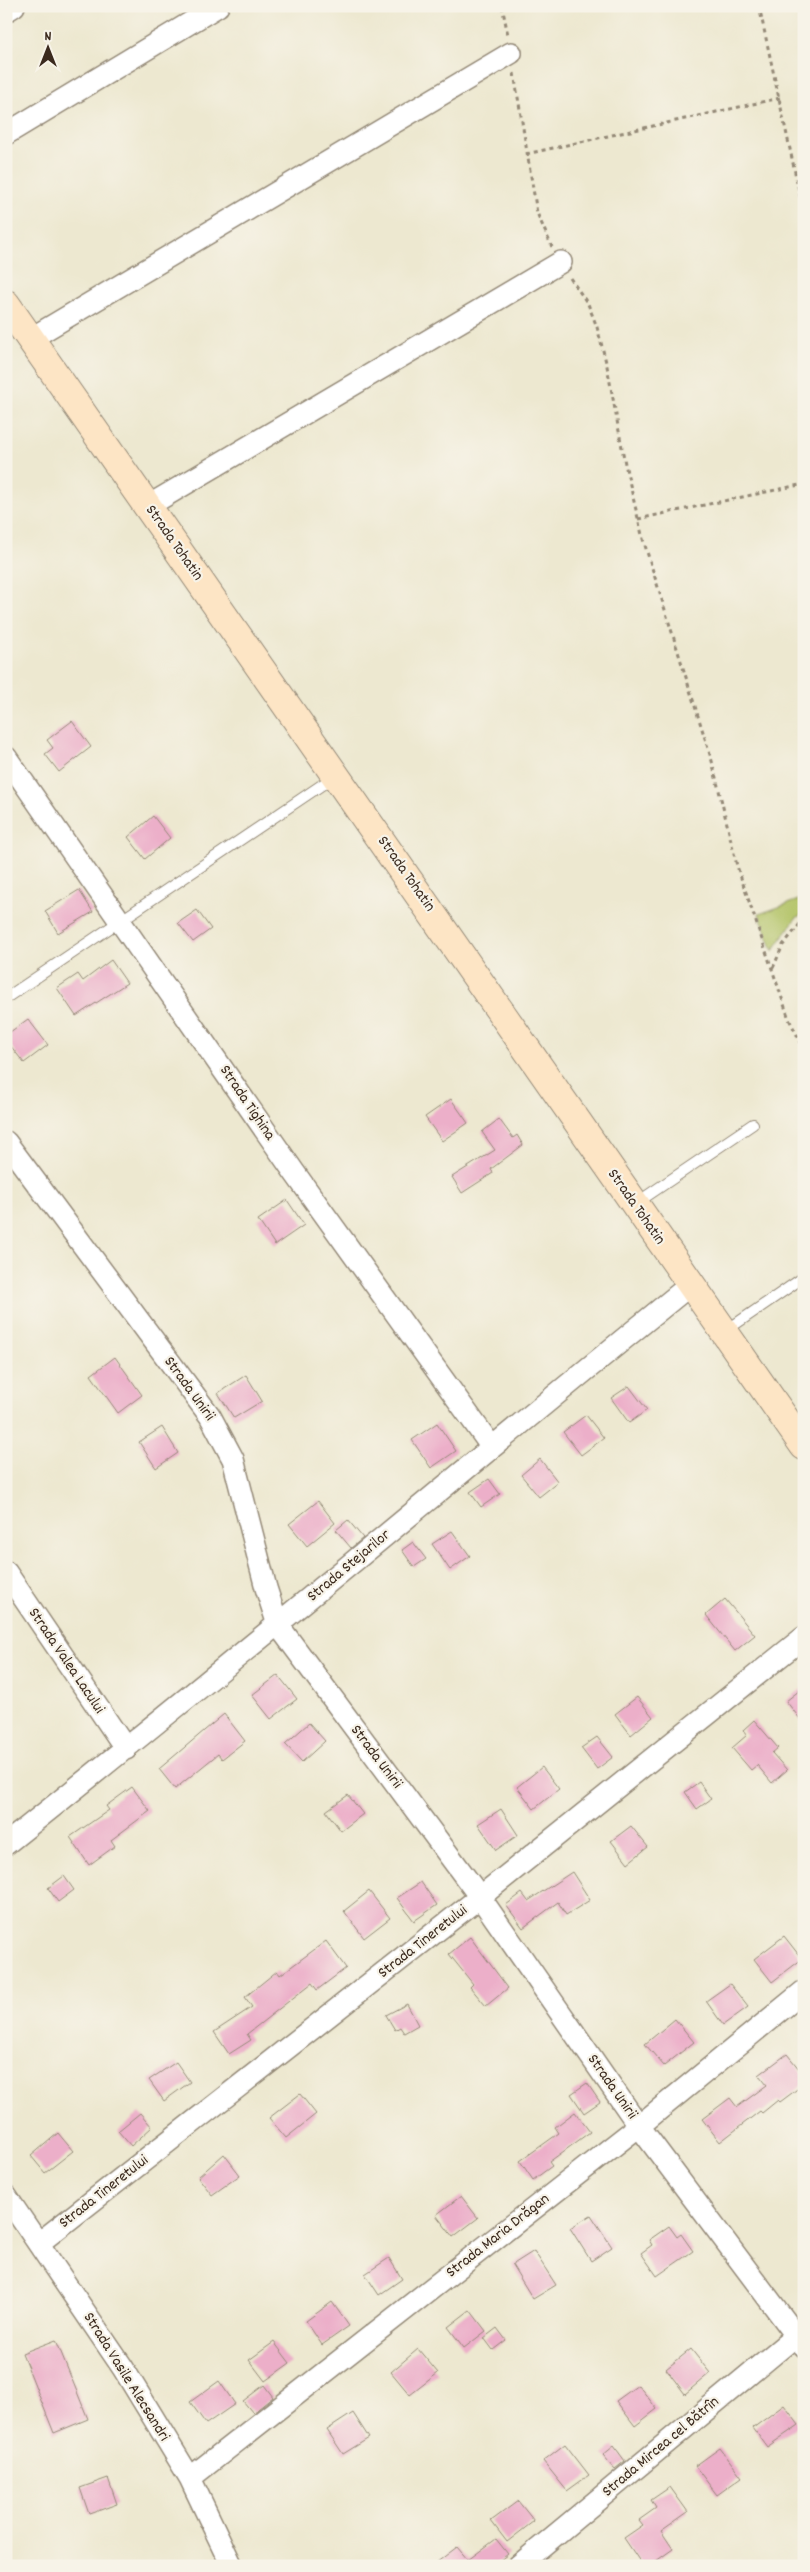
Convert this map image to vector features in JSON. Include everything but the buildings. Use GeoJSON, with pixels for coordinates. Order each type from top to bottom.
{"type":"FeatureCollection","features":[{"type":"Feature","properties":{"kind":"street"},"geometry":{"type":"LineString","coordinates":[[6,11],[14,6]]}},
{"type":"Feature","properties":{"kind":"street"},"geometry":{"type":"LineString","coordinates":[[6,134],[218,6]]}},
{"type":"Feature","properties":{"kind":"street"},"geometry":{"type":"LineString","coordinates":[[30,339],[511,53]]}},
{"type":"Feature","properties":{"kind":"street"},"geometry":{"type":"LineString","coordinates":[[148,506],[561,262]]}},
{"type":"Feature","properties":{"kind":"street","name":"Strada Tohatin"},"geometry":{"type":"LineString","coordinates":[[6,304],[337,775],[634,1205],[804,1446]]}},
{"type":"Feature","properties":{"kind":"street","name":"Strada Tighina"},"geometry":{"type":"LineString","coordinates":[[6,757],[121,920],[294,1172],[491,1446]]}},
{"type":"Feature","properties":{"kind":"street","name":"Strada Unirii"},"geometry":{"type":"LineString","coordinates":[[6,1142],[210,1416],[233,1459],[266,1588],[278,1625],[480,1897],[639,2126],[801,2337]]}},
{"type":"Feature","properties":{"kind":"street","name":"Strada Stejarilor"},"geometry":{"type":"LineString","coordinates":[[6,1844],[278,1625],[491,1446],[690,1285]]}},
{"type":"Feature","properties":{"kind":"street","name":"Strada Valea Lacului"},"geometry":{"type":"LineString","coordinates":[[6,1572],[126,1749]]}},
{"type":"Feature","properties":{"kind":"street","name":"Strada Tineretului"},"geometry":{"type":"LineString","coordinates":[[39,2243],[480,1897],[804,1637]]}},
{"type":"Feature","properties":{"kind":"street","name":"Strada Maria Drăgan"},"geometry":{"type":"LineString","coordinates":[[190,2478],[639,2126],[804,1991]]}},
{"type":"Feature","properties":{"kind":"street","name":"Strada Vasile Alecsandri"},"geometry":{"type":"LineString","coordinates":[[6,2196],[123,2368],[190,2478],[232,2566]]}},
{"type":"Feature","properties":{"kind":"street","name":"Strada Mircea cel Bătrîn"},"geometry":{"type":"LineString","coordinates":[[518,2566],[801,2337]]}},
{"type":"Feature","properties":{"kind":"lane"},"geometry":{"type":"LineString","coordinates":[[6,998],[337,775]]}},
{"type":"Feature","properties":{"kind":"lane"},"geometry":{"type":"LineString","coordinates":[[634,1205],[753,1124]]}},
{"type":"Feature","properties":{"kind":"lane"},"geometry":{"type":"LineString","coordinates":[[723,1332],[804,1277]]}},
{"type":"Feature","properties":{"kind":"path"},"geometry":{"type":"LineString","coordinates":[[502,6],[537,213],[543,229],[561,262],[588,304],[597,327],[607,366],[638,519],[712,761],[737,866],[789,1019],[804,1050]]}},
{"type":"Feature","properties":{"kind":"path"},"geometry":{"type":"LineString","coordinates":[[759,6],[804,214]]}},
{"type":"Feature","properties":{"kind":"path"},"geometry":{"type":"LineString","coordinates":[[526,154],[780,98]]}},
{"type":"Feature","properties":{"kind":"path"},"geometry":{"type":"LineString","coordinates":[[638,519],[804,484]]}},
{"type":"Feature","properties":{"kind":"path"},"geometry":{"type":"LineString","coordinates":[[773,968],[783,945],[804,919]]}},
{"type":"Feature","properties":{"kind":"green space"},"geometry":{"type":"Polygon","coordinates":[[[804,898],[804,913],[795,919],[773,951],[759,914],[804,898]]]}}]}
